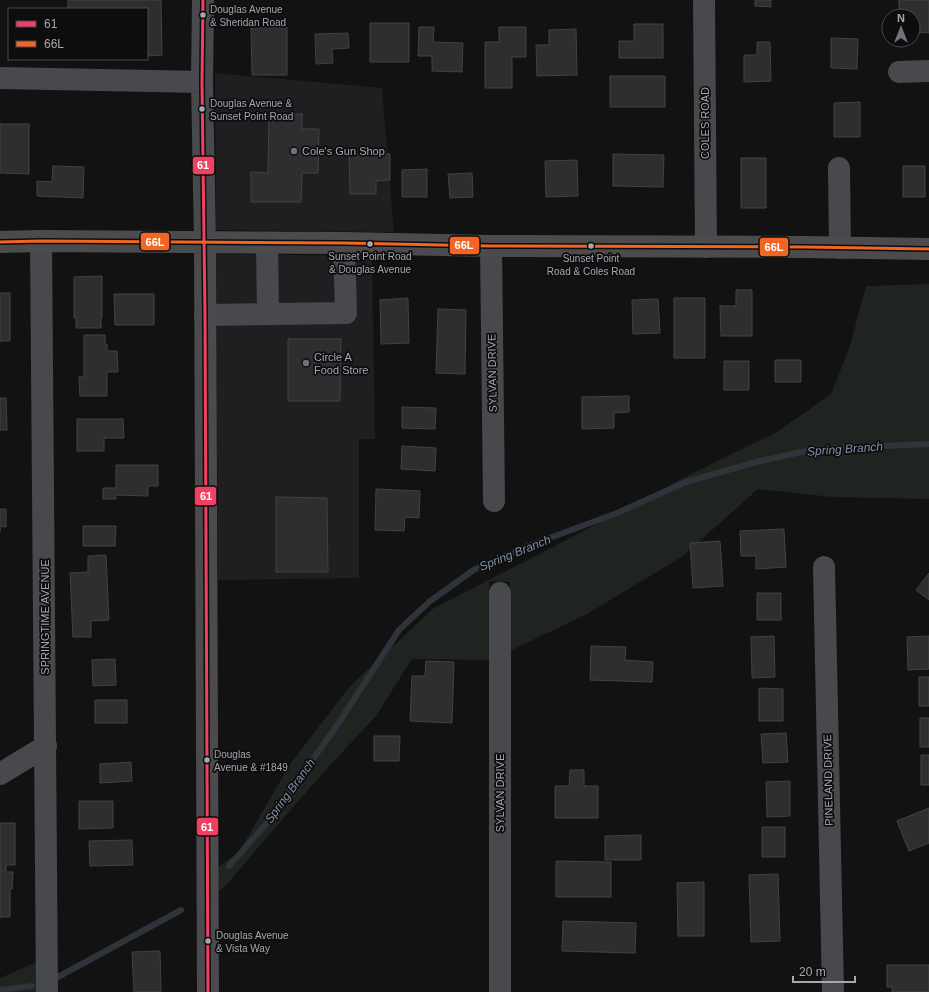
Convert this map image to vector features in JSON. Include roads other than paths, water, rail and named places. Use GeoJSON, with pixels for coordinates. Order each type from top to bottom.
{"type":"FeatureCollection","features":[{"type":"Feature","properties":{"kind":"main road"},"geometry":{"type":"LineString","coordinates":[[0,242],[344,243],[491,246],[929,250]]}},
{"type":"Feature","properties":{"kind":"main road"},"geometry":{"type":"LineString","coordinates":[[205,242],[208,992]]}},
{"type":"Feature","properties":{"kind":"street"},"geometry":{"type":"LineString","coordinates":[[203,0],[202,82],[205,242]]}},
{"type":"Feature","properties":{"kind":"street","name":"COLES ROAD"},"geometry":{"type":"LineString","coordinates":[[704,0],[706,247]]}},
{"type":"Feature","properties":{"kind":"street"},"geometry":{"type":"LineString","coordinates":[[899,72],[929,71]]}},
{"type":"Feature","properties":{"kind":"street"},"geometry":{"type":"LineString","coordinates":[[0,78],[202,82]]}},
{"type":"Feature","properties":{"kind":"street"},"geometry":{"type":"LineString","coordinates":[[839,168],[840,248]]}},
{"type":"Feature","properties":{"kind":"street","name":"SPRINGTIME AVENUE"},"geometry":{"type":"LineString","coordinates":[[41,241],[48,992]]}},
{"type":"Feature","properties":{"kind":"street"},"geometry":{"type":"LineString","coordinates":[[267,243],[268,314]]}},
{"type":"Feature","properties":{"kind":"street"},"geometry":{"type":"LineString","coordinates":[[205,315],[346,313],[344,243]]}},
{"type":"Feature","properties":{"kind":"street","name":"SYLVAN DRIVE"},"geometry":{"type":"LineString","coordinates":[[491,246],[494,501]]}},
{"type":"Feature","properties":{"kind":"street","name":"PINELAND DRIVE"},"geometry":{"type":"LineString","coordinates":[[824,567],[833,992]]}},
{"type":"Feature","properties":{"kind":"street","name":"SYLVAN DRIVE"},"geometry":{"type":"LineString","coordinates":[[500,594],[500,992]]}},
{"type":"Feature","properties":{"kind":"street"},"geometry":{"type":"LineString","coordinates":[[0,774],[46,746]]}},
{"type":"Feature","properties":{"kind":"waterway","name":"Spring Branch"},"geometry":{"type":"LineString","coordinates":[[229,866],[267,823],[334,730],[399,630],[429,602],[475,569],[528,546],[617,513],[686,482],[760,461],[815,449],[929,444]]}},
{"type":"Feature","properties":{"kind":"waterway","name":"Spring Branch"},"geometry":{"type":"LineString","coordinates":[[58,977],[181,910]]}},
{"type":"Feature","properties":{"kind":"waterway","name":"Spring Branch"},"geometry":{"type":"LineString","coordinates":[[0,990],[32,986]]}},
{"type":"Feature","properties":{"kind":"place","name":"Douglas Avenue & Sheridan Road"},"geometry":{"type":"Point","coordinates":[203,15]}},
{"type":"Feature","properties":{"kind":"place","name":"Douglas Avenue & Sunset Point Road"},"geometry":{"type":"Point","coordinates":[202,109]}},
{"type":"Feature","properties":{"kind":"place","name":"Cole's Gun Shop"},"geometry":{"type":"Point","coordinates":[294,151]}},
{"type":"Feature","properties":{"kind":"place","name":"Sunset Point Road & Douglas Avenue"},"geometry":{"type":"Point","coordinates":[370,244]}},
{"type":"Feature","properties":{"kind":"place","name":"Sunset Point Road & Coles Road"},"geometry":{"type":"Point","coordinates":[591,246]}},
{"type":"Feature","properties":{"kind":"place","name":"Circle A Food Store"},"geometry":{"type":"Point","coordinates":[306,363]}},
{"type":"Feature","properties":{"kind":"place","name":"Douglas Avenue & #1849"},"geometry":{"type":"Point","coordinates":[207,760]}},
{"type":"Feature","properties":{"kind":"place","name":"Douglas Avenue & Vista Way"},"geometry":{"type":"Point","coordinates":[208,941]}}]}
